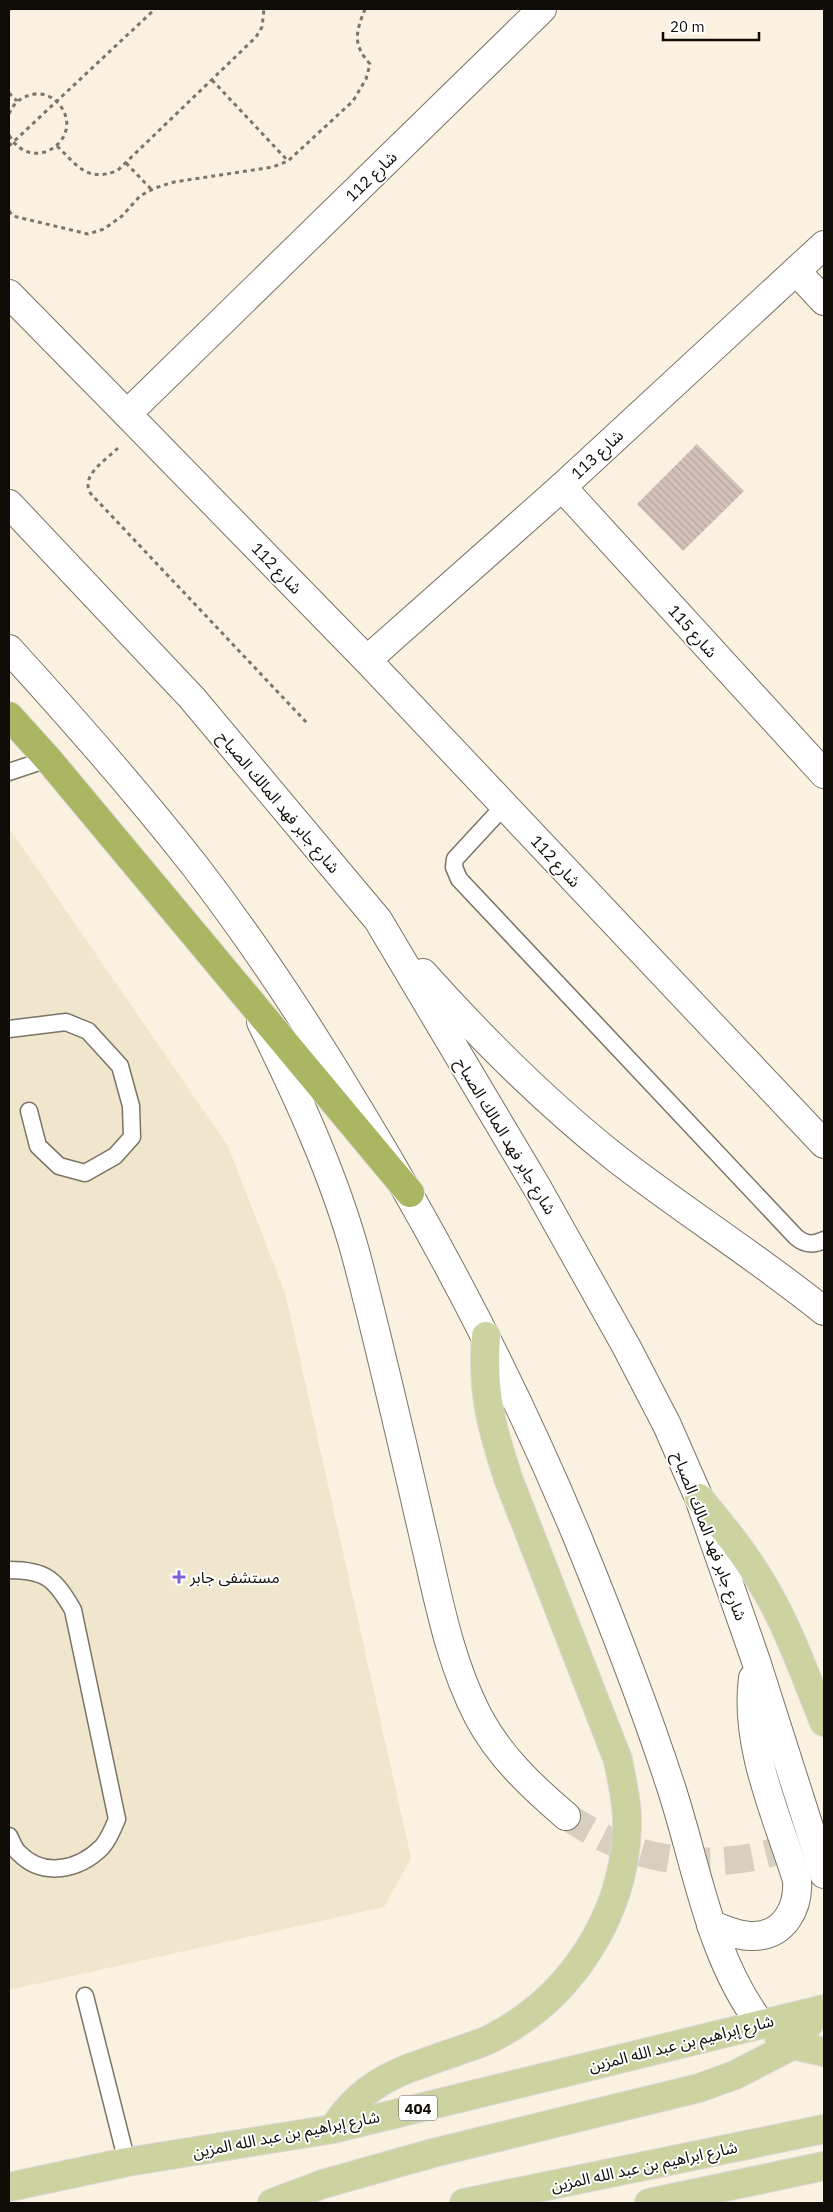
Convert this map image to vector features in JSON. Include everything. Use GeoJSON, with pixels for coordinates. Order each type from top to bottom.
{"type":"FeatureCollection","features":[{"type":"Feature","properties":{"kind":"highway"},"geometry":{"type":"LineString","coordinates":[[9,716],[48,759],[410,1193]]}},
{"type":"Feature","properties":{"kind":"main road"},"geometry":{"type":"LineString","coordinates":[[333,2129],[356,2099],[374,2085],[395,2074],[489,2040],[534,2010],[560,1986],[586,1954],[600,1932],[620,1881],[627,1825],[625,1792],[618,1760],[508,1478],[492,1432],[484,1384],[486,1336]]}},
{"type":"Feature","properties":{"kind":"main road"},"geometry":{"type":"LineString","coordinates":[[699,1498],[726,1530],[766,1590],[780,1616],[824,1722]]}},
{"type":"Feature","properties":{"kind":"main road"},"geometry":{"type":"LineString","coordinates":[[272,2203],[323,2184],[432,2153],[698,2088],[735,2075],[793,2045],[823,2005]]}},
{"type":"Feature","properties":{"kind":"main road","name":"شارع إبراهيم بن عبد الله المزين"},"geometry":{"type":"LineString","coordinates":[[9,2187],[127,2162],[333,2129],[760,2023],[823,2005]]}},
{"type":"Feature","properties":{"kind":"main road"},"geometry":{"type":"LineString","coordinates":[[760,2023],[793,2045],[824,2052]]}},
{"type":"Feature","properties":{"kind":"main road","name":"شارع ابراهيم بن عبد الله المزين"},"geometry":{"type":"LineString","coordinates":[[464,2203],[824,2129]]}},
{"type":"Feature","properties":{"kind":"main road"},"geometry":{"type":"LineString","coordinates":[[648,2203],[824,2166]]}},
{"type":"Feature","properties":{"kind":"street","name":"شارع 112"},"geometry":{"type":"LineString","coordinates":[[542,9],[134,420],[367,660],[824,1144]]}},
{"type":"Feature","properties":{"kind":"street","name":"شارع 113"},"geometry":{"type":"LineString","coordinates":[[367,660],[562,487],[824,245]]}},
{"type":"Feature","properties":{"kind":"street"},"geometry":{"type":"LineString","coordinates":[[796,271],[824,301]]}},
{"type":"Feature","properties":{"kind":"street"},"geometry":{"type":"LineString","coordinates":[[9,294],[134,420]]}},
{"type":"Feature","properties":{"kind":"street","name":"شارع 115"},"geometry":{"type":"LineString","coordinates":[[562,487],[824,774]]}},
{"type":"Feature","properties":{"kind":"street","name":"شارع جابر فهد المالك الصباح"},"geometry":{"type":"LineString","coordinates":[[9,504],[192,698],[378,920],[584,1267],[667,1424],[699,1498],[756,1661],[824,1874]]}},
{"type":"Feature","properties":{"kind":"street"},"geometry":{"type":"LineString","coordinates":[[9,649],[136,792],[214,892],[309,1027],[410,1193],[486,1336],[555,1483],[616,1634],[670,1786],[712,1925],[736,1986],[760,2023]]}},
{"type":"Feature","properties":{"kind":"street"},"geometry":{"type":"LineString","coordinates":[[378,920],[467,1022],[565,1115],[617,1158],[737,1247],[783,1278],[824,1311]]}},
{"type":"Feature","properties":{"kind":"street"},"geometry":{"type":"LineString","coordinates":[[252,1003],[309,1125],[355,1252],[444,1624],[464,1686],[479,1717],[496,1745],[535,1789],[566,1816]]}},
{"type":"Feature","properties":{"kind":"street"},"geometry":{"type":"LineString","coordinates":[[712,1925],[745,1935],[766,1934],[778,1928],[788,1919],[795,1907],[798,1894],[797,1880],[758,1752],[751,1703],[756,1661]]}},
{"type":"Feature","properties":{"kind":"lane"},"geometry":{"type":"LineString","coordinates":[[9,772],[48,759]]}},
{"type":"Feature","properties":{"kind":"lane"},"geometry":{"type":"LineString","coordinates":[[504,806],[454,858],[454,867],[459,879],[796,1237],[814,1244],[824,1240]]}},
{"type":"Feature","properties":{"kind":"lane"},"geometry":{"type":"LineString","coordinates":[[9,1029],[66,1022],[88,1031],[120,1066],[131,1106],[132,1137],[114,1156],[85,1173],[59,1166],[38,1146],[28,1111]]}},
{"type":"Feature","properties":{"kind":"lane"},"geometry":{"type":"LineString","coordinates":[[9,1570],[27,1570],[46,1575],[60,1588],[73,1610],[118,1819],[103,1846],[86,1860],[62,1870],[41,1868],[18,1853],[9,1836]]}},
{"type":"Feature","properties":{"kind":"lane"},"geometry":{"type":"LineString","coordinates":[[85,1996],[127,2162]]}},
{"type":"Feature","properties":{"kind":"path"},"geometry":{"type":"LineString","coordinates":[[9,146],[155,9]]}},
{"type":"Feature","properties":{"kind":"path"},"geometry":{"type":"LineString","coordinates":[[57,146],[81,168],[91,174],[103,176],[117,170],[256,37],[262,27],[264,9]]}},
{"type":"Feature","properties":{"kind":"path"},"geometry":{"type":"LineString","coordinates":[[9,211],[13,216],[88,234],[104,229],[122,216],[140,196],[152,190],[174,182],[273,167],[288,161],[352,101],[366,80],[370,64],[360,52],[356,36],[365,9]]}},
{"type":"Feature","properties":{"kind":"path"},"geometry":{"type":"LineString","coordinates":[[212,80],[288,161]]}},
{"type":"Feature","properties":{"kind":"path"},"geometry":{"type":"LineString","coordinates":[[9,93],[17,101]]}},
{"type":"Feature","properties":{"kind":"path"},"geometry":{"type":"LineString","coordinates":[[9,114],[17,101],[29,95],[39,94],[57,102],[65,111],[67,123],[64,136],[57,146],[47,152],[34,154],[22,150],[13,142],[9,135]]}},
{"type":"Feature","properties":{"kind":"path"},"geometry":{"type":"LineString","coordinates":[[126,163],[152,190]]}},
{"type":"Feature","properties":{"kind":"path"},"geometry":{"type":"LineString","coordinates":[[134,420],[91,475],[87,485],[88,490],[307,723]]}},
{"type":"Feature","properties":{"kind":"shaded area","name":"مستشفى جابر"},"geometry":{"type":"Polygon","coordinates":[[[9,828],[228,1146],[286,1296],[411,1858],[384,1907],[9,1990],[9,828]]]}},
{"type":"Feature","properties":{"kind":"building"},"geometry":{"type":"Polygon","coordinates":[[[697,444],[744,491],[683,551],[637,504],[697,444]]]}},
{"type":"Feature","properties":{"kind":"tunnel"},"geometry":{"type":"LineString","coordinates":[[566,1816],[595,1834],[619,1845],[649,1855],[672,1859],[695,1861],[742,1859],[788,1848],[809,1839]]}},
{"type":"Feature","properties":{"kind":"place","name":"مستشفى جابر"},"geometry":{"type":"Point","coordinates":[179,1577]}}]}
